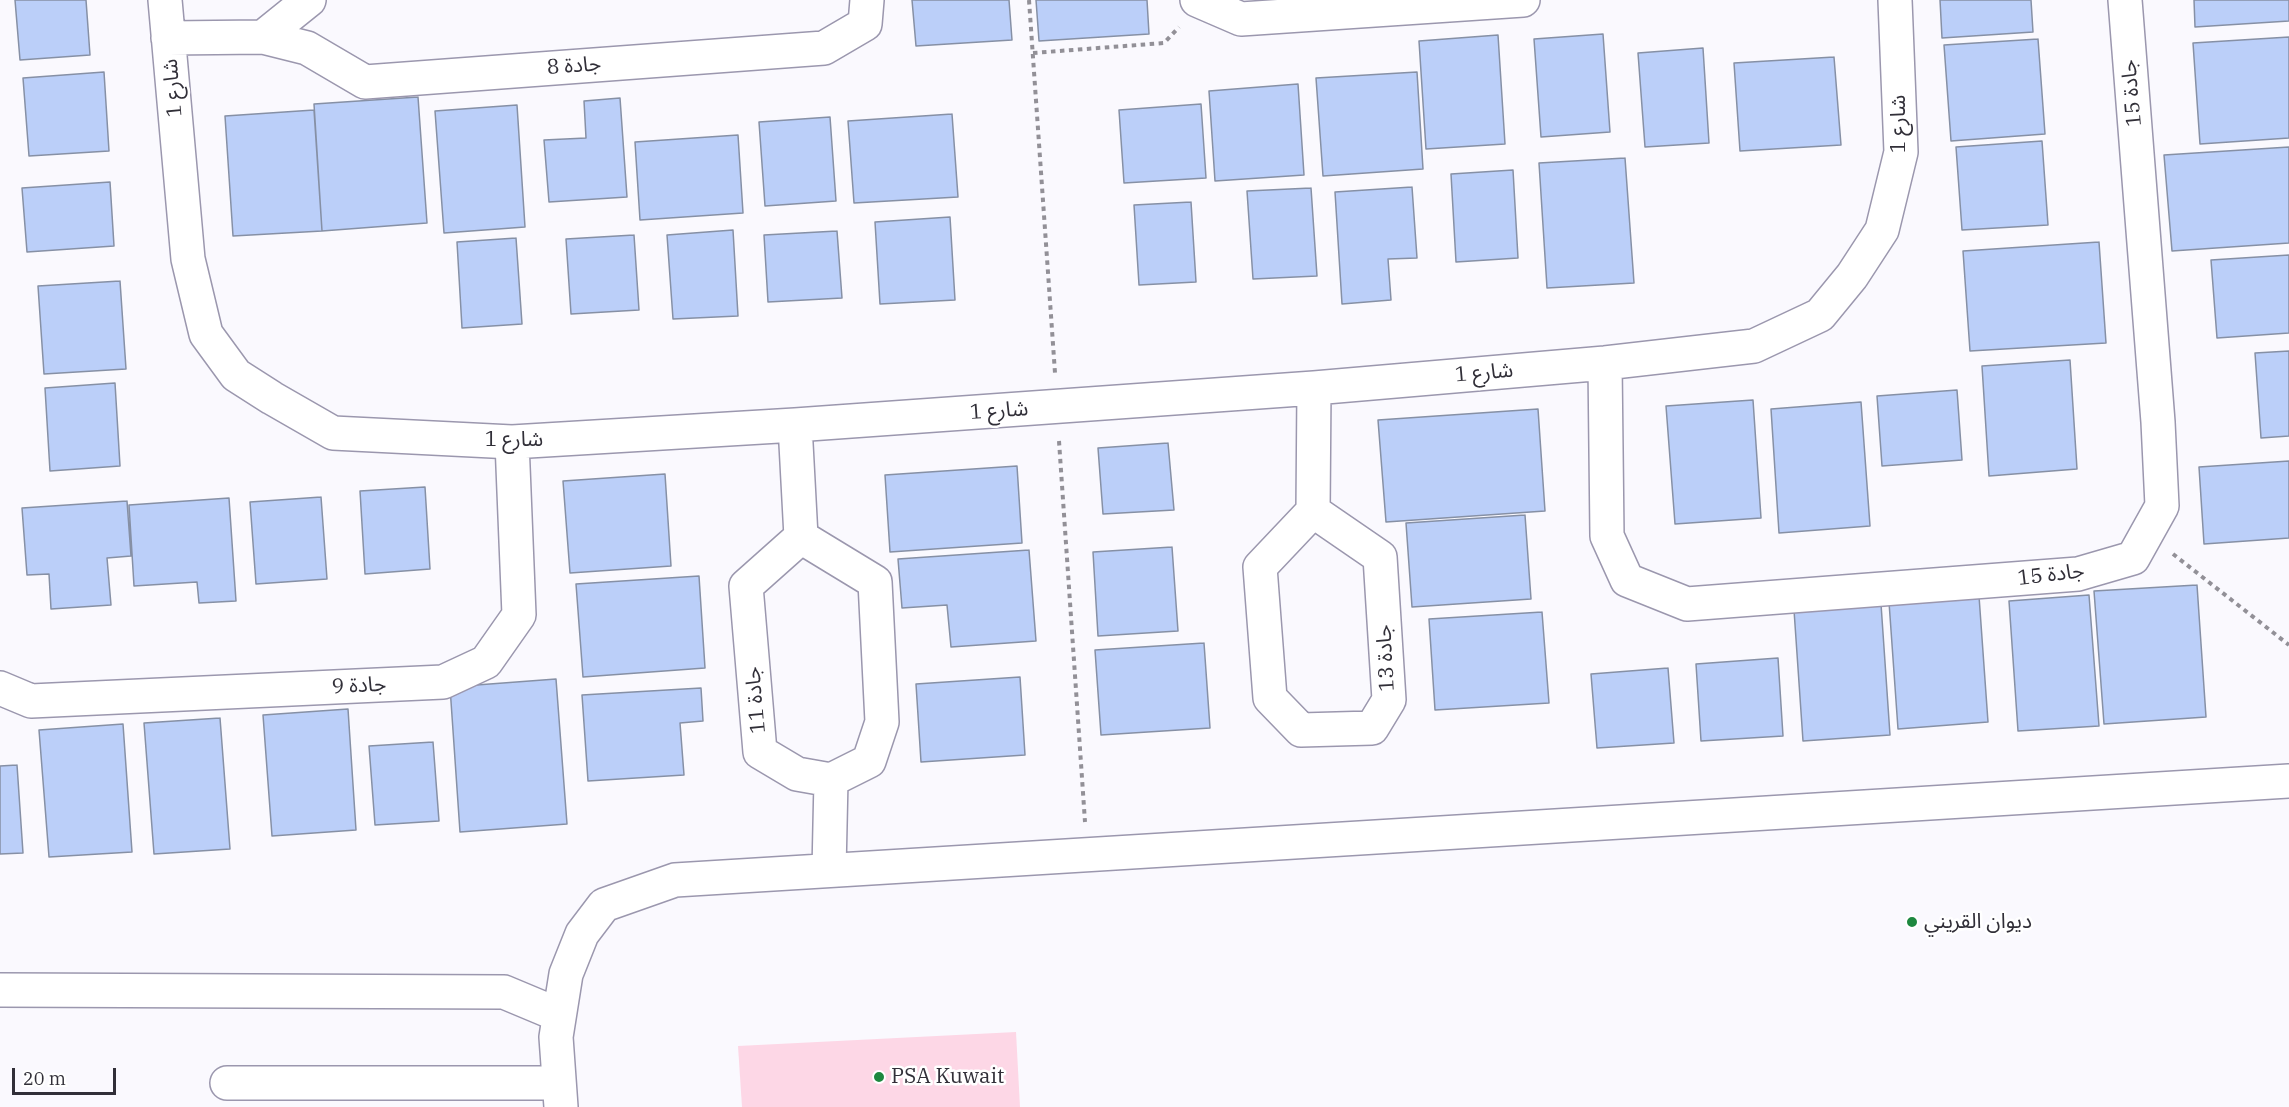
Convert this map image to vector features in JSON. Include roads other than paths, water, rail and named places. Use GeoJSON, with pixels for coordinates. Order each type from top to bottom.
{"type":"FeatureCollection","features":[{"type":"Feature","properties":{"kind":"street","name":"شارع 1"},"geometry":{"type":"LineString","coordinates":[[165,0],[188,259],[206,334],[236,375],[333,433],[512,442],[795,425],[1314,388],[1605,363],[1754,346],[1820,315],[1852,276],[1882,230],[1901,152],[1895,0]]}},
{"type":"Feature","properties":{"kind":"street"},"geometry":{"type":"LineString","coordinates":[[262,37],[309,0]]}},
{"type":"Feature","properties":{"kind":"street","name":"جادة 8"},"geometry":{"type":"LineString","coordinates":[[168,38],[262,37],[307,48],[365,82],[824,48],[866,24],[867,0]]}},
{"type":"Feature","properties":{"kind":"street"},"geometry":{"type":"LineString","coordinates":[[1199,1],[1241,19],[1523,0]]}},
{"type":"Feature","properties":{"kind":"street","name":"جادة 15"},"geometry":{"type":"LineString","coordinates":[[1605,363],[1607,536],[1627,580],[1687,604],[2078,574],[2133,558],[2162,506],[2158,422],[2125,0]]}},
{"type":"Feature","properties":{"kind":"street"},"geometry":{"type":"LineString","coordinates":[[1313,511],[1314,388]]}},
{"type":"Feature","properties":{"kind":"street"},"geometry":{"type":"LineString","coordinates":[[795,425],[801,537],[875,582],[882,722],[869,760],[831,780],[829,870]]}},
{"type":"Feature","properties":{"kind":"street","name":"جادة 9"},"geometry":{"type":"LineString","coordinates":[[0,688],[32,701],[443,682],[486,662],[519,615],[512,442]]}},
{"type":"Feature","properties":{"kind":"street","name":"جادة 13"},"geometry":{"type":"LineString","coordinates":[[1313,511],[1380,557],[1389,700],[1372,728],[1301,730],[1270,698],[1260,567],[1313,511]]}},
{"type":"Feature","properties":{"kind":"street","name":"جادة 11"},"geometry":{"type":"LineString","coordinates":[[801,537],[746,586],[760,752],[797,774],[831,780]]}},
{"type":"Feature","properties":{"kind":"street"},"geometry":{"type":"LineString","coordinates":[[227,1083],[560,1095],[556,1037],[559,1015],[566,974],[582,934],[604,905],[675,880],[2289,781]]}},
{"type":"Feature","properties":{"kind":"street"},"geometry":{"type":"LineString","coordinates":[[0,990],[504,992],[559,1015]]}},
{"type":"Feature","properties":{"kind":"place","name":"ديوان القريني"},"geometry":{"type":"Point","coordinates":[1912,922]}},
{"type":"Feature","properties":{"kind":"place","name":"PSA Kuwait"},"geometry":{"type":"Point","coordinates":[879,1077]}}]}
